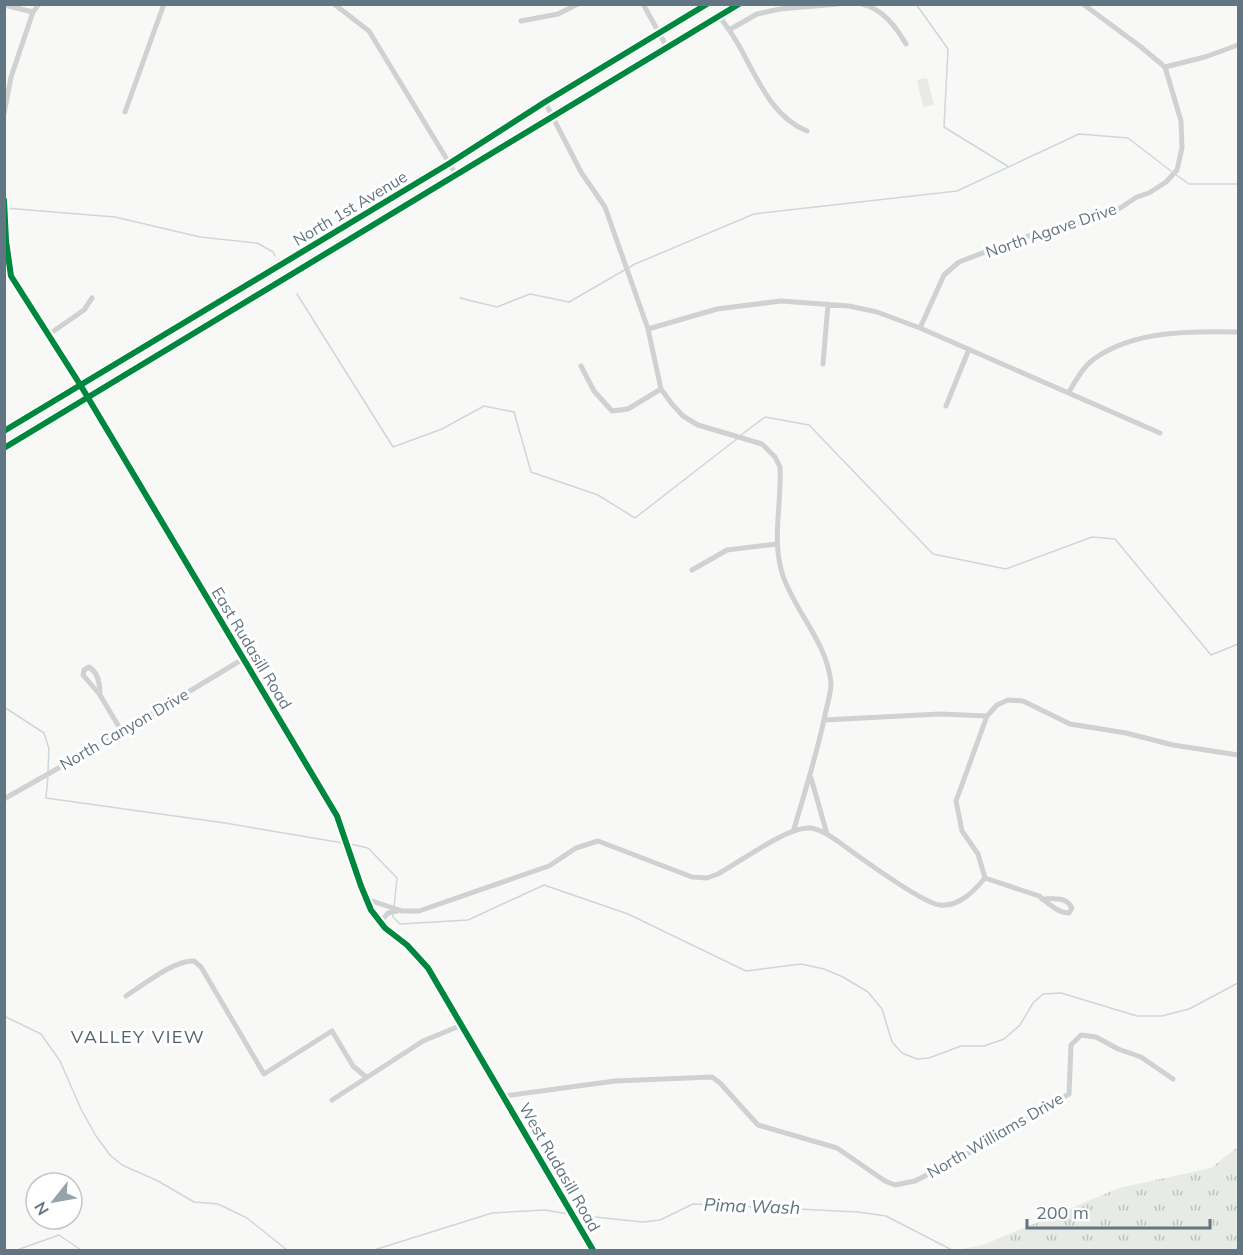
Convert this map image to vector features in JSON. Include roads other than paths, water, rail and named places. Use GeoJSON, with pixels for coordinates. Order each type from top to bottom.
{"type":"FeatureCollection","features":[{"type":"Feature","properties":{"kind":"main road","name":"North 1st Avenue"},"geometry":{"type":"LineString","coordinates":[[4,431],[450,163],[545,102],[707,4]]}},
{"type":"Feature","properties":{"kind":"main road","name":"North 1st Avenue"},"geometry":{"type":"LineString","coordinates":[[4,448],[740,4]]}},
{"type":"Feature","properties":{"kind":"street"},"geometry":{"type":"LineString","coordinates":[[4,114],[11,77],[33,12],[39,4]]}},
{"type":"Feature","properties":{"kind":"street"},"geometry":{"type":"LineString","coordinates":[[125,112],[164,4]]}},
{"type":"Feature","properties":{"kind":"street"},"geometry":{"type":"LineString","coordinates":[[334,4],[369,31],[457,176]]}},
{"type":"Feature","properties":{"kind":"street"},"geometry":{"type":"LineString","coordinates":[[521,21],[558,14],[578,4]]}},
{"type":"Feature","properties":{"kind":"street"},"geometry":{"type":"LineString","coordinates":[[643,4],[668,49]]}},
{"type":"Feature","properties":{"kind":"street"},"geometry":{"type":"LineString","coordinates":[[729,30],[757,14],[780,9],[838,4]]}},
{"type":"Feature","properties":{"kind":"street"},"geometry":{"type":"LineString","coordinates":[[862,4],[879,10],[906,44]]}},
{"type":"Feature","properties":{"kind":"street"},"geometry":{"type":"LineString","coordinates":[[1083,4],[1165,67],[1205,57],[1239,45]]}},
{"type":"Feature","properties":{"kind":"street"},"geometry":{"type":"LineString","coordinates":[[4,5],[33,12]]}},
{"type":"Feature","properties":{"kind":"street"},"geometry":{"type":"LineString","coordinates":[[720,16],[774,106],[785,117],[807,131]]}},
{"type":"Feature","properties":{"kind":"street","name":"North Agave Drive"},"geometry":{"type":"LineString","coordinates":[[920,328],[944,275],[958,262],[1022,238],[1114,212],[1166,182],[1176,170],[1182,148],[1181,121],[1165,67]]}},
{"type":"Feature","properties":{"kind":"street"},"geometry":{"type":"LineString","coordinates":[[545,102],[581,172],[605,207],[648,328],[661,389],[684,416],[698,425],[762,444],[775,457],[780,467],[777,544],[783,577],[795,604],[821,649],[831,685],[810,777],[794,829]]}},
{"type":"Feature","properties":{"kind":"street","name":"East Rudasill Road"},"geometry":{"type":"LineString","coordinates":[[4,200],[11,276],[81,386],[338,816],[371,910],[384,927],[407,945],[428,968],[504,1096]]}},
{"type":"Feature","properties":{"kind":"street"},"geometry":{"type":"LineString","coordinates":[[4,277],[11,276]]}},
{"type":"Feature","properties":{"kind":"street"},"geometry":{"type":"LineString","coordinates":[[48,335],[84,310],[92,298]]}},
{"type":"Feature","properties":{"kind":"street"},"geometry":{"type":"LineString","coordinates":[[648,328],[717,309],[781,301],[828,304],[877,312],[920,328],[1160,433]]}},
{"type":"Feature","properties":{"kind":"street"},"geometry":{"type":"LineString","coordinates":[[823,364],[828,304]]}},
{"type":"Feature","properties":{"kind":"street"},"geometry":{"type":"LineString","coordinates":[[1069,392],[1081,372],[1094,359],[1135,341],[1172,332],[1239,332]]}},
{"type":"Feature","properties":{"kind":"street"},"geometry":{"type":"LineString","coordinates":[[946,406],[969,349]]}},
{"type":"Feature","properties":{"kind":"street"},"geometry":{"type":"LineString","coordinates":[[581,366],[594,391],[612,411],[628,409],[661,389]]}},
{"type":"Feature","properties":{"kind":"street"},"geometry":{"type":"LineString","coordinates":[[692,570],[726,550],[777,544]]}},
{"type":"Feature","properties":{"kind":"street","name":"North Canyon Drive"},"geometry":{"type":"LineString","coordinates":[[4,799],[122,732],[243,659]]}},
{"type":"Feature","properties":{"kind":"street"},"geometry":{"type":"LineString","coordinates":[[100,695],[100,682],[93,669],[89,667],[84,670],[83,675],[100,695],[122,732]]}},
{"type":"Feature","properties":{"kind":"street"},"geometry":{"type":"LineString","coordinates":[[985,878],[978,854],[962,831],[956,801],[987,716],[997,705],[1008,700],[1023,701],[1070,724],[1126,733],[1173,745],[1239,755]]}},
{"type":"Feature","properties":{"kind":"street"},"geometry":{"type":"LineString","coordinates":[[824,720],[940,714],[987,716]]}},
{"type":"Feature","properties":{"kind":"street"},"geometry":{"type":"LineString","coordinates":[[810,777],[827,834]]}},
{"type":"Feature","properties":{"kind":"street"},"geometry":{"type":"LineString","coordinates":[[384,927],[383,919],[388,913],[419,911],[507,881],[549,866],[576,848],[598,841],[680,873],[707,878],[718,874],[794,829],[810,827],[827,834],[915,893],[939,905],[950,904],[969,896],[985,878]]}},
{"type":"Feature","properties":{"kind":"street"},"geometry":{"type":"LineString","coordinates":[[985,878],[1042,898],[1060,912],[1069,913],[1072,908],[1070,903],[1062,898],[1042,898]]}},
{"type":"Feature","properties":{"kind":"street"},"geometry":{"type":"LineString","coordinates":[[366,899],[404,911]]}},
{"type":"Feature","properties":{"kind":"street"},"geometry":{"type":"LineString","coordinates":[[126,996],[157,975],[187,960],[195,961],[201,967],[264,1074],[332,1031],[353,1066],[366,1077]]}},
{"type":"Feature","properties":{"kind":"street"},"geometry":{"type":"LineString","coordinates":[[332,1100],[423,1041],[462,1025]]}},
{"type":"Feature","properties":{"kind":"street","name":"North Williams Drive"},"geometry":{"type":"LineString","coordinates":[[504,1096],[615,1081],[712,1077],[758,1125],[837,1148],[885,1181],[895,1185],[915,1181],[932,1173],[1069,1094],[1071,1045],[1081,1035],[1096,1037],[1118,1049],[1141,1057],[1173,1079]]}},
{"type":"Feature","properties":{"kind":"street","name":"West Rudasill Road"},"geometry":{"type":"LineString","coordinates":[[504,1096],[592,1251]]}},
{"type":"Feature","properties":{"kind":"waterway"},"geometry":{"type":"LineString","coordinates":[[916,4],[948,49],[944,127],[1009,167]]}},
{"type":"Feature","properties":{"kind":"waterway"},"geometry":{"type":"LineString","coordinates":[[460,298],[497,307],[530,294],[569,302],[635,264],[754,214],[957,191],[1079,134],[1128,138],[1171,171]]}},
{"type":"Feature","properties":{"kind":"waterway"},"geometry":{"type":"LineString","coordinates":[[1175,174],[1189,184],[1238,184]]}},
{"type":"Feature","properties":{"kind":"waterway"},"geometry":{"type":"LineString","coordinates":[[5,208],[115,217],[200,237],[257,243],[273,252],[275,256]]}},
{"type":"Feature","properties":{"kind":"waterway"},"geometry":{"type":"LineString","coordinates":[[297,294],[393,447],[442,429],[484,406],[514,412],[531,472],[598,495],[635,518],[738,438]]}},
{"type":"Feature","properties":{"kind":"waterway"},"geometry":{"type":"LineString","coordinates":[[741,435],[765,417],[809,425],[933,554],[1006,569],[1092,537],[1115,539],[1211,655],[1238,644]]}},
{"type":"Feature","properties":{"kind":"waterway"},"geometry":{"type":"LineString","coordinates":[[4,707],[44,733],[49,749],[48,771]]}},
{"type":"Feature","properties":{"kind":"waterway"},"geometry":{"type":"LineString","coordinates":[[48,776],[46,798],[225,823],[343,843]]}},
{"type":"Feature","properties":{"kind":"waterway"},"geometry":{"type":"LineString","coordinates":[[350,844],[368,848],[397,878],[394,907]]}},
{"type":"Feature","properties":{"kind":"waterway"},"geometry":{"type":"LineString","coordinates":[[393,914],[400,924],[468,920],[544,885],[628,914],[746,971],[801,964],[824,969],[843,977],[868,992],[882,1009],[892,1042],[902,1053],[917,1059],[929,1058],[961,1046],[984,1046],[1004,1039],[1020,1025],[1033,1003],[1043,994],[1061,993],[1137,1016],[1162,1016],[1189,1009],[1238,983]]}},
{"type":"Feature","properties":{"kind":"waterway"},"geometry":{"type":"LineString","coordinates":[[4,1016],[41,1034],[60,1061],[81,1109],[96,1136],[110,1155],[122,1165],[158,1181],[194,1202],[218,1204],[247,1218],[287,1250]]}},
{"type":"Feature","properties":{"kind":"waterway","name":"Pima Wash"},"geometry":{"type":"LineString","coordinates":[[575,1215],[643,1222],[660,1220],[693,1204],[858,1212],[886,1216],[952,1250]]}},
{"type":"Feature","properties":{"kind":"waterway","name":"Pima Wash"},"geometry":{"type":"LineString","coordinates":[[374,1250],[492,1213],[545,1210],[568,1214]]}},
{"type":"Feature","properties":{"kind":"waterway"},"geometry":{"type":"LineString","coordinates":[[17,1250],[59,1235],[81,1250]]}},
{"type":"Feature","properties":{"kind":"district","name":"VALLEY VIEW"},"geometry":{"type":"Point","coordinates":[138,1036]}}]}
